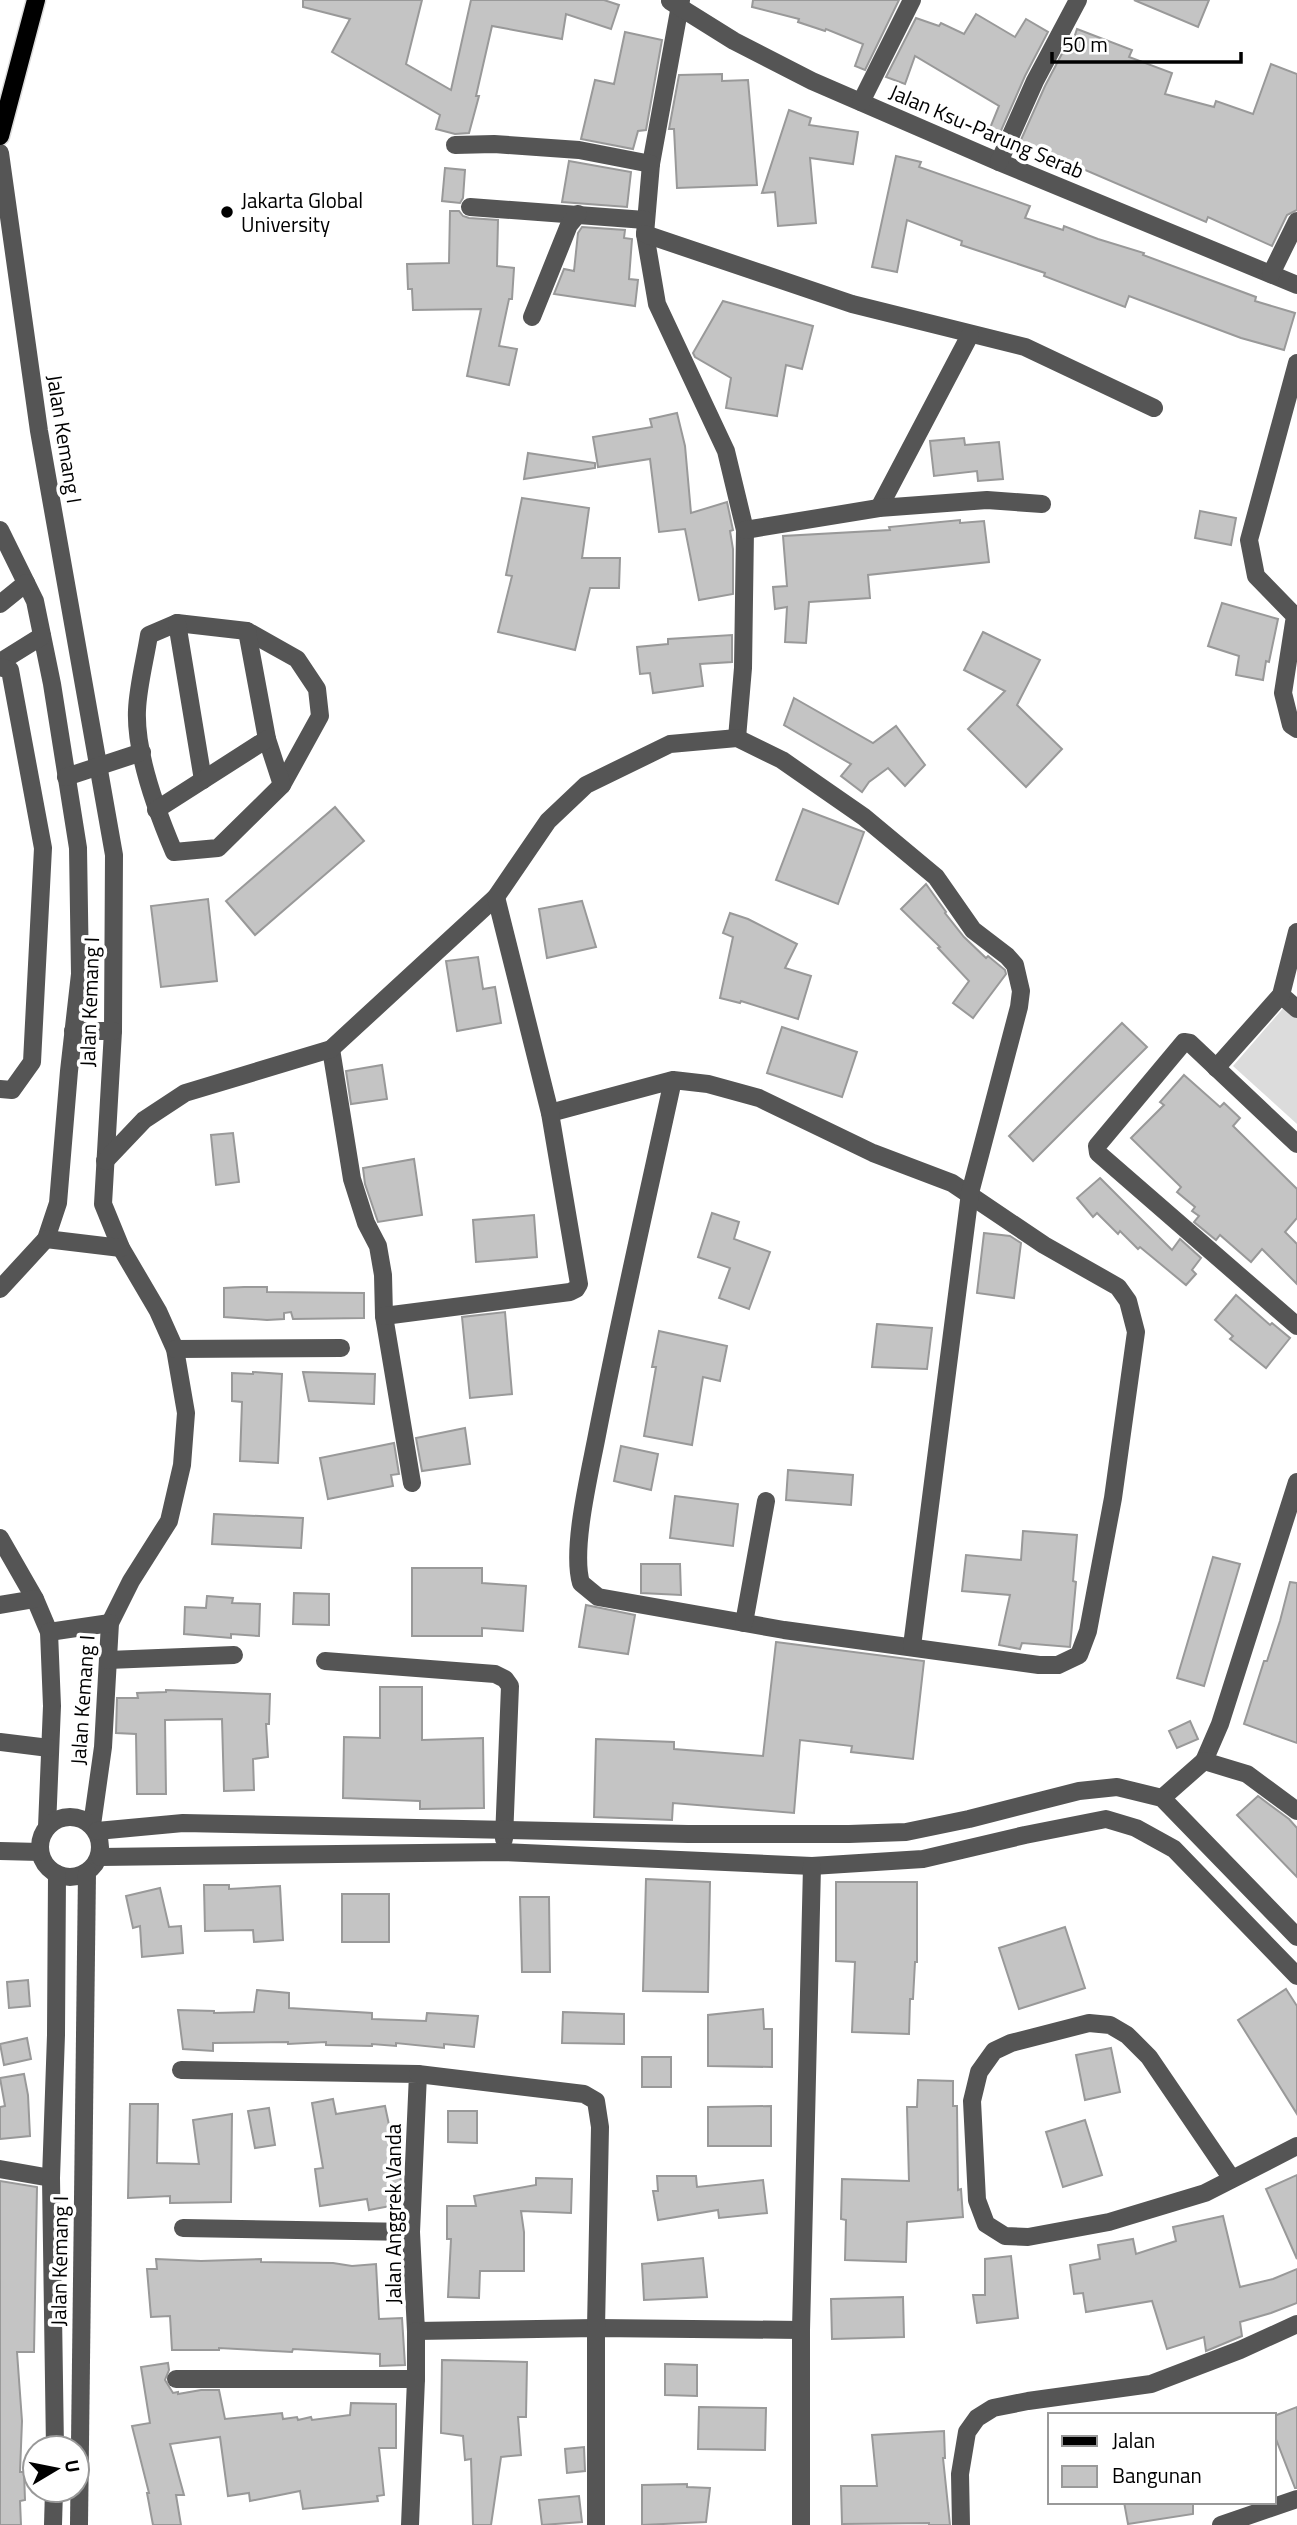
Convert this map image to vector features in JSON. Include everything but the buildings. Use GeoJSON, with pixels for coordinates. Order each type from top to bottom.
{"type":"FeatureCollection","features":[{"type":"Feature","properties":{"kind":"main road"},"geometry":{"type":"LineString","coordinates":[[0,136],[36,0]]}},
{"type":"Feature","properties":{"kind":"street"},"geometry":{"type":"LineString","coordinates":[[861,102],[912,0]]}},
{"type":"Feature","properties":{"kind":"street"},"geometry":{"type":"LineString","coordinates":[[999,162],[1035,82],[1078,0]]}},
{"type":"Feature","properties":{"kind":"street"},"geometry":{"type":"LineString","coordinates":[[676,2],[651,164],[645,227],[657,304],[726,451],[745,530],[743,668],[737,738]]}},
{"type":"Feature","properties":{"kind":"street","name":"Jalan Ksu-Parung Serab"},"geometry":{"type":"LineString","coordinates":[[676,2],[734,41],[812,81],[999,162],[1297,285]]}},
{"type":"Feature","properties":{"kind":"street"},"geometry":{"type":"LineString","coordinates":[[455,145],[494,144],[579,150],[651,164]]}},
{"type":"Feature","properties":{"kind":"street","name":"Jalan Kemang I"},"geometry":{"type":"LineString","coordinates":[[0,153],[39,431],[114,855],[113,1031],[103,1204],[121,1248],[158,1311],[175,1349],[186,1413],[182,1465],[169,1521],[131,1581],[110,1623],[103,1746],[94,1828]]}},
{"type":"Feature","properties":{"kind":"street"},"geometry":{"type":"LineString","coordinates":[[470,207],[578,214],[645,227],[852,304],[1025,347],[1154,408]]}},
{"type":"Feature","properties":{"kind":"street"},"geometry":{"type":"LineString","coordinates":[[532,317],[569,225],[578,214]]}},
{"type":"Feature","properties":{"kind":"street"},"geometry":{"type":"LineString","coordinates":[[1271,274],[1297,220]]}},
{"type":"Feature","properties":{"kind":"street"},"geometry":{"type":"LineString","coordinates":[[879,508],[970,335]]}},
{"type":"Feature","properties":{"kind":"street"},"geometry":{"type":"LineString","coordinates":[[1297,363],[1249,540],[1256,576],[1296,616],[1283,693],[1291,725],[1297,729]]}},
{"type":"Feature","properties":{"kind":"street"},"geometry":{"type":"LineString","coordinates":[[745,530],[879,508],[987,500],[1042,504]]}},
{"type":"Feature","properties":{"kind":"street","name":"Jalan Kemang I"},"geometry":{"type":"LineString","coordinates":[[0,530],[35,601],[52,684],[78,848],[80,974],[58,1203],[46,1239],[0,1289]]}},
{"type":"Feature","properties":{"kind":"street"},"geometry":{"type":"LineString","coordinates":[[0,604],[26,583]]}},
{"type":"Feature","properties":{"kind":"street"},"geometry":{"type":"LineString","coordinates":[[177,623],[203,780]]}},
{"type":"Feature","properties":{"kind":"street"},"geometry":{"type":"LineString","coordinates":[[177,623],[247,631],[297,659],[317,689],[320,716],[282,785],[218,848],[174,852],[156,810],[142,752],[137,712],[149,635],[177,623]]}},
{"type":"Feature","properties":{"kind":"street"},"geometry":{"type":"LineString","coordinates":[[247,631],[267,739],[282,785]]}},
{"type":"Feature","properties":{"kind":"street"},"geometry":{"type":"LineString","coordinates":[[0,1089],[12,1090],[32,1062],[43,848],[10,670],[0,664],[42,636]]}},
{"type":"Feature","properties":{"kind":"street"},"geometry":{"type":"LineString","coordinates":[[105,1161],[144,1120],[185,1093],[331,1049],[496,897],[548,821],[586,785],[670,744],[737,738],[782,760],[900,845],[936,877],[973,930],[1002,951],[1015,965],[1021,991],[970,1193],[912,1646]]}},
{"type":"Feature","properties":{"kind":"street"},"geometry":{"type":"LineString","coordinates":[[156,810],[267,739]]}},
{"type":"Feature","properties":{"kind":"street"},"geometry":{"type":"LineString","coordinates":[[66,777],[142,752]]}},
{"type":"Feature","properties":{"kind":"street"},"geometry":{"type":"LineString","coordinates":[[384,1316],[570,1292],[579,1284],[550,1113],[496,897]]}},
{"type":"Feature","properties":{"kind":"street"},"geometry":{"type":"LineString","coordinates":[[1216,1068],[1281,995],[1297,932]]}},
{"type":"Feature","properties":{"kind":"street"},"geometry":{"type":"LineString","coordinates":[[1281,995],[1297,1009]]}},
{"type":"Feature","properties":{"kind":"street"},"geometry":{"type":"LineString","coordinates":[[73,1031],[113,1031]]}},
{"type":"Feature","properties":{"kind":"street"},"geometry":{"type":"LineString","coordinates":[[1294,1316],[1096,1149],[1184,1042],[1190,1043],[1297,1144]]}},
{"type":"Feature","properties":{"kind":"street"},"geometry":{"type":"LineString","coordinates":[[331,1049],[352,1179],[366,1223],[378,1246],[383,1275],[384,1316],[412,1483]]}},
{"type":"Feature","properties":{"kind":"street"},"geometry":{"type":"LineString","coordinates":[[550,1113],[673,1080],[708,1084],[759,1098],[873,1153],[952,1183],[1032,1238],[1118,1287],[1133,1314],[1135,1340],[1112,1498],[1088,1631],[1079,1655],[1058,1665],[1038,1665],[744,1623],[598,1597],[581,1583],[578,1573],[584,1502],[673,1080]]}},
{"type":"Feature","properties":{"kind":"street"},"geometry":{"type":"LineString","coordinates":[[46,1239],[121,1248]]}},
{"type":"Feature","properties":{"kind":"street"},"geometry":{"type":"LineString","coordinates":[[175,1349],[341,1348]]}},
{"type":"Feature","properties":{"kind":"street"},"geometry":{"type":"LineString","coordinates":[[1162,1798],[1204,1761],[1220,1724],[1297,1482]]}},
{"type":"Feature","properties":{"kind":"street"},"geometry":{"type":"LineString","coordinates":[[744,1623],[766,1501]]}},
{"type":"Feature","properties":{"kind":"street","name":"Jalan Kemang I"},"geometry":{"type":"LineString","coordinates":[[0,1538],[49,1632],[52,1706],[47,1827]]}},
{"type":"Feature","properties":{"kind":"street"},"geometry":{"type":"LineString","coordinates":[[0,1605],[34,1599]]}},
{"type":"Feature","properties":{"kind":"street"},"geometry":{"type":"LineString","coordinates":[[49,1632],[110,1623]]}},
{"type":"Feature","properties":{"kind":"street"},"geometry":{"type":"LineString","coordinates":[[108,1660],[234,1655]]}},
{"type":"Feature","properties":{"kind":"street"},"geometry":{"type":"LineString","coordinates":[[325,1661],[495,1674],[505,1679],[510,1686],[504,1852]]}},
{"type":"Feature","properties":{"kind":"street"},"geometry":{"type":"LineString","coordinates":[[0,1742],[49,1748]]}},
{"type":"Feature","properties":{"kind":"street"},"geometry":{"type":"LineString","coordinates":[[1204,1761],[1247,1774],[1297,1811]]}},
{"type":"Feature","properties":{"kind":"street"},"geometry":{"type":"LineString","coordinates":[[94,1828],[101,1844],[100,1857],[87,1872],[78,1877],[67,1878],[49,1869],[40,1852],[41,1839],[54,1820],[74,1816],[94,1828],[183,1823],[688,1834],[860,1834],[918,1829],[1079,1791],[1117,1787],[1162,1798],[1297,1937]]}},
{"type":"Feature","properties":{"kind":"street"},"geometry":{"type":"LineString","coordinates":[[100,1857],[504,1852],[812,1866],[923,1859],[1106,1819],[1136,1828],[1174,1849],[1297,1976]]}},
{"type":"Feature","properties":{"kind":"street"},"geometry":{"type":"LineString","coordinates":[[0,1852],[40,1852]]}},
{"type":"Feature","properties":{"kind":"street"},"geometry":{"type":"LineString","coordinates":[[801,2525],[802,2330],[812,1866]]}},
{"type":"Feature","properties":{"kind":"street","name":"Jalan Kemang I"},"geometry":{"type":"LineString","coordinates":[[79,2525],[87,1872]]}},
{"type":"Feature","properties":{"kind":"street","name":"Jalan Kemang I"},"geometry":{"type":"LineString","coordinates":[[55,2434],[51,2178],[56,2035],[57,1874]]}},
{"type":"Feature","properties":{"kind":"street"},"geometry":{"type":"LineString","coordinates":[[1232,2179],[1149,2057],[1127,2035],[1110,2025],[1089,2023],[1011,2043],[994,2051],[979,2072],[972,2101],[977,2200],[986,2224],[1005,2236],[1028,2237],[1109,2222],[1205,2193],[1297,2147]]}},
{"type":"Feature","properties":{"kind":"street"},"geometry":{"type":"LineString","coordinates":[[181,2070],[418,2074],[584,2094],[596,2101],[600,2127],[596,2525]]}},
{"type":"Feature","properties":{"kind":"street","name":"Jalan Anggrek Vanda"},"geometry":{"type":"LineString","coordinates":[[418,2074],[411,2232],[416,2331],[596,2328],[802,2330]]}},
{"type":"Feature","properties":{"kind":"street"},"geometry":{"type":"LineString","coordinates":[[0,2169],[51,2178]]}},
{"type":"Feature","properties":{"kind":"street"},"geometry":{"type":"LineString","coordinates":[[183,2228],[411,2232]]}},
{"type":"Feature","properties":{"kind":"street"},"geometry":{"type":"LineString","coordinates":[[961,2525],[960,2474],[967,2432],[977,2418],[993,2408],[1151,2384],[1240,2350],[1297,2324]]}},
{"type":"Feature","properties":{"kind":"street"},"geometry":{"type":"LineString","coordinates":[[410,2525],[416,2331]]}},
{"type":"Feature","properties":{"kind":"street"},"geometry":{"type":"LineString","coordinates":[[176,2379],[416,2379]]}},
{"type":"Feature","properties":{"kind":"street"},"geometry":{"type":"LineString","coordinates":[[1221,2525],[1297,2499]]}},
{"type":"Feature","properties":{"kind":"street"},"geometry":{"type":"LineString","coordinates":[[53,2525],[54,2504]]}},
{"type":"Feature","properties":{"kind":"shaded area"},"geometry":{"type":"Polygon","coordinates":[[[1286,1005],[1297,1016],[1297,1124],[1233,1066],[1286,1005]]]}},
{"type":"Feature","properties":{"kind":"place","name":"Jakarta Global University"},"geometry":{"type":"Point","coordinates":[227,212]}}]}
